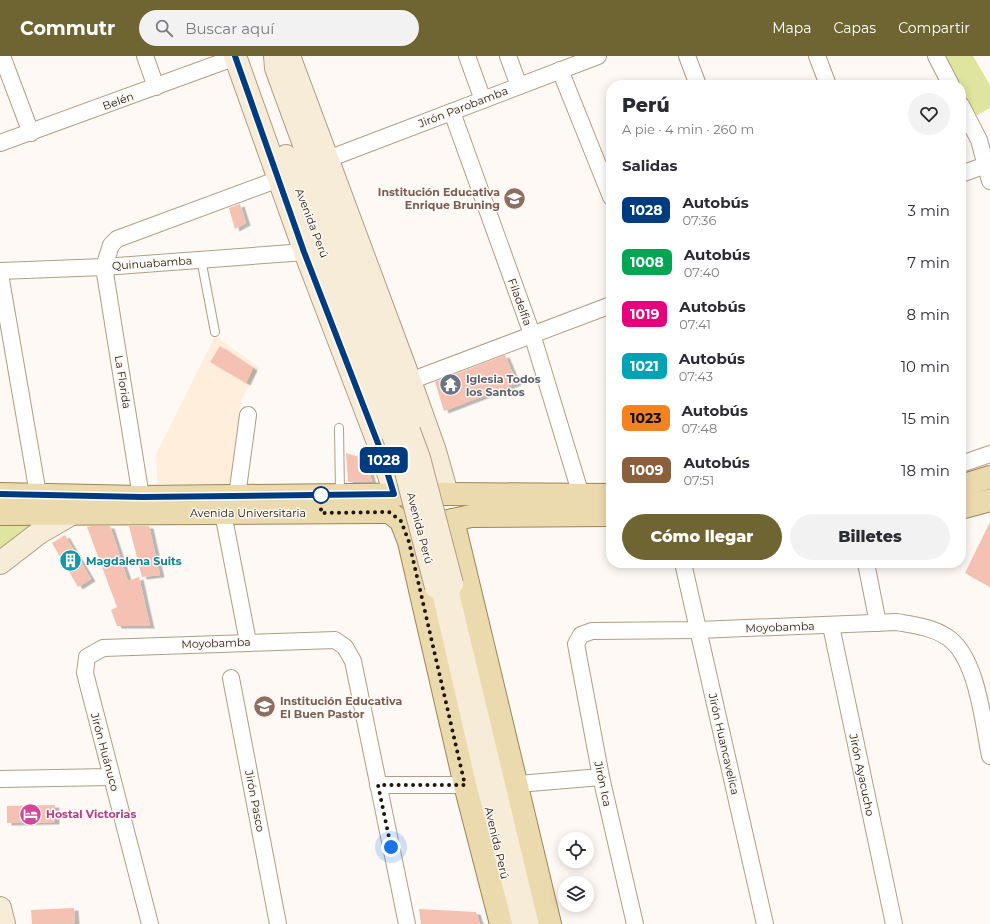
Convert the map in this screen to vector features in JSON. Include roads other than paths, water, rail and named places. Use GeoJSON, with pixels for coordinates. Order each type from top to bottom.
{"type":"FeatureCollection","features":[{"type":"Feature","properties":{"kind":"main road","name":"Avenida Perú"},"geometry":{"type":"LineString","coordinates":[[240,56],[401,433],[419,458],[444,586],[517,924]]}},
{"type":"Feature","properties":{"kind":"main road","name":"Avenida Perú"},"geometry":{"type":"LineString","coordinates":[[240,56],[304,252],[379,446],[394,494]]}},
{"type":"Feature","properties":{"kind":"main road","name":"Avenida Perú"},"geometry":{"type":"LineString","coordinates":[[275,56],[276,68],[401,433]]}},
{"type":"Feature","properties":{"kind":"main road"},"geometry":{"type":"LineString","coordinates":[[289,56],[410,381],[435,451],[447,494]]}},
{"type":"Feature","properties":{"kind":"main road"},"geometry":{"type":"LineString","coordinates":[[966,484],[990,477]]}},
{"type":"Feature","properties":{"kind":"main road","name":"Avenida Universitaria"},"geometry":{"type":"LineString","coordinates":[[0,494],[142,497],[394,494],[606,495]]}},
{"type":"Feature","properties":{"kind":"main road"},"geometry":{"type":"LineString","coordinates":[[966,507],[990,500]]}},
{"type":"Feature","properties":{"kind":"main road"},"geometry":{"type":"LineString","coordinates":[[0,563],[39,533],[75,512]]}},
{"type":"Feature","properties":{"kind":"main road","name":"Avenida Universitaria"},"geometry":{"type":"LineString","coordinates":[[0,514],[75,512],[389,512],[401,521],[410,525],[426,526],[471,516],[606,515]]}},
{"type":"Feature","properties":{"kind":"main road"},"geometry":{"type":"LineString","coordinates":[[453,520],[518,784],[550,924]]}},
{"type":"Feature","properties":{"kind":"main road","name":"Avenida Perú"},"geometry":{"type":"LineString","coordinates":[[401,521],[409,542],[465,785],[501,924]]}},
{"type":"Feature","properties":{"kind":"main road","name":"Avenida Perú"},"geometry":{"type":"LineString","coordinates":[[444,586],[533,924]]}},
{"type":"Feature","properties":{"kind":"main road"},"geometry":{"type":"LineString","coordinates":[[0,908],[4,924]]}},
{"type":"Feature","properties":{"kind":"street"},"geometry":{"type":"LineString","coordinates":[[2,56],[31,134]]}},
{"type":"Feature","properties":{"kind":"street"},"geometry":{"type":"LineString","coordinates":[[145,56],[156,87]]}},
{"type":"Feature","properties":{"kind":"street","name":"Belén"},"geometry":{"type":"LineString","coordinates":[[0,143],[31,134],[240,56]]}},
{"type":"Feature","properties":{"kind":"street"},"geometry":{"type":"LineString","coordinates":[[467,56],[483,100]]}},
{"type":"Feature","properties":{"kind":"street"},"geometry":{"type":"LineString","coordinates":[[508,56],[519,86]]}},
{"type":"Feature","properties":{"kind":"street","name":"Jirón Parobamba"},"geometry":{"type":"LineString","coordinates":[[328,159],[598,56]]}},
{"type":"Feature","properties":{"kind":"street"},"geometry":{"type":"LineString","coordinates":[[687,56],[696,80]]}},
{"type":"Feature","properties":{"kind":"street"},"geometry":{"type":"LineString","coordinates":[[817,56],[826,80]]}},
{"type":"Feature","properties":{"kind":"street"},"geometry":{"type":"LineString","coordinates":[[936,56],[948,80]]}},
{"type":"Feature","properties":{"kind":"street"},"geometry":{"type":"LineString","coordinates":[[560,70],[606,185]]}},
{"type":"Feature","properties":{"kind":"street","name":"Filadelfia"},"geometry":{"type":"LineString","coordinates":[[452,112],[532,334],[581,495]]}},
{"type":"Feature","properties":{"kind":"street"},"geometry":{"type":"LineString","coordinates":[[966,115],[979,140],[990,182]]}},
{"type":"Feature","properties":{"kind":"street"},"geometry":{"type":"LineString","coordinates":[[966,172],[986,165]]}},
{"type":"Feature","properties":{"kind":"street"},"geometry":{"type":"LineString","coordinates":[[104,267],[112,245],[117,239],[279,178]]}},
{"type":"Feature","properties":{"kind":"street","name":"Quinuabamba"},"geometry":{"type":"LineString","coordinates":[[0,273],[304,252]]}},
{"type":"Feature","properties":{"kind":"street","name":"La Florida"},"geometry":{"type":"LineString","coordinates":[[104,267],[142,497]]}},
{"type":"Feature","properties":{"kind":"street"},"geometry":{"type":"LineString","coordinates":[[0,273],[38,494]]}},
{"type":"Feature","properties":{"kind":"street"},"geometry":{"type":"LineString","coordinates":[[410,381],[606,307]]}},
{"type":"Feature","properties":{"kind":"street"},"geometry":{"type":"LineString","coordinates":[[237,496],[248,415]]}},
{"type":"Feature","properties":{"kind":"street"},"geometry":{"type":"LineString","coordinates":[[966,462],[990,454]]}},
{"type":"Feature","properties":{"kind":"street"},"geometry":{"type":"LineString","coordinates":[[223,513],[248,642]]}},
{"type":"Feature","properties":{"kind":"street","name":"Jirón Huancavelica"},"geometry":{"type":"LineString","coordinates":[[684,568],[765,924]]}},
{"type":"Feature","properties":{"kind":"street"},"geometry":{"type":"LineString","coordinates":[[867,568],[878,623]]}},
{"type":"Feature","properties":{"kind":"street","name":"Moyobamba"},"geometry":{"type":"LineString","coordinates":[[576,644],[582,635],[592,631],[698,630],[831,626],[897,622],[923,627],[947,637],[961,649],[971,669],[990,756]]}},
{"type":"Feature","properties":{"kind":"street","name":"Jirón Ayacucho"},"geometry":{"type":"LineString","coordinates":[[831,626],[894,924]]}},
{"type":"Feature","properties":{"kind":"street","name":"Moyobamba"},"geometry":{"type":"LineString","coordinates":[[85,673],[87,657],[103,648],[335,640],[345,648],[353,661],[378,785]]}},
{"type":"Feature","properties":{"kind":"street","name":"Jirón Ica"},"geometry":{"type":"LineString","coordinates":[[576,644],[601,777],[635,924]]}},
{"type":"Feature","properties":{"kind":"street","name":"Jirón Huánuco"},"geometry":{"type":"LineString","coordinates":[[85,673],[150,924]]}},
{"type":"Feature","properties":{"kind":"street","name":"Jirón Pasco"},"geometry":{"type":"LineString","coordinates":[[231,678],[278,924]]}},
{"type":"Feature","properties":{"kind":"street"},"geometry":{"type":"LineString","coordinates":[[0,779],[111,777]]}},
{"type":"Feature","properties":{"kind":"street"},"geometry":{"type":"LineString","coordinates":[[518,784],[601,777]]}},
{"type":"Feature","properties":{"kind":"street"},"geometry":{"type":"LineString","coordinates":[[407,924],[378,785],[465,785]]}},
{"type":"Feature","properties":{"kind":"lane"},"geometry":{"type":"LineString","coordinates":[[201,259],[215,332]]}},
{"type":"Feature","properties":{"kind":"lane"},"geometry":{"type":"LineString","coordinates":[[339,428],[340,495]]}},
{"type":"Feature","properties":{"kind":"place","name":"Institución Educativa Enrique Bruning"},"geometry":{"type":"Point","coordinates":[515,198]}},
{"type":"Feature","properties":{"kind":"place","name":"Iglesia Todos los Santos"},"geometry":{"type":"Point","coordinates":[450,385]}},
{"type":"Feature","properties":{"kind":"place","name":"Magdalena Suits"},"geometry":{"type":"Point","coordinates":[71,561]}},
{"type":"Feature","properties":{"kind":"place","name":"Institución Educativa El Buen Pastor"},"geometry":{"type":"Point","coordinates":[265,707]}},
{"type":"Feature","properties":{"kind":"place","name":"Hostal Victorias"},"geometry":{"type":"Point","coordinates":[31,814]}}]}
